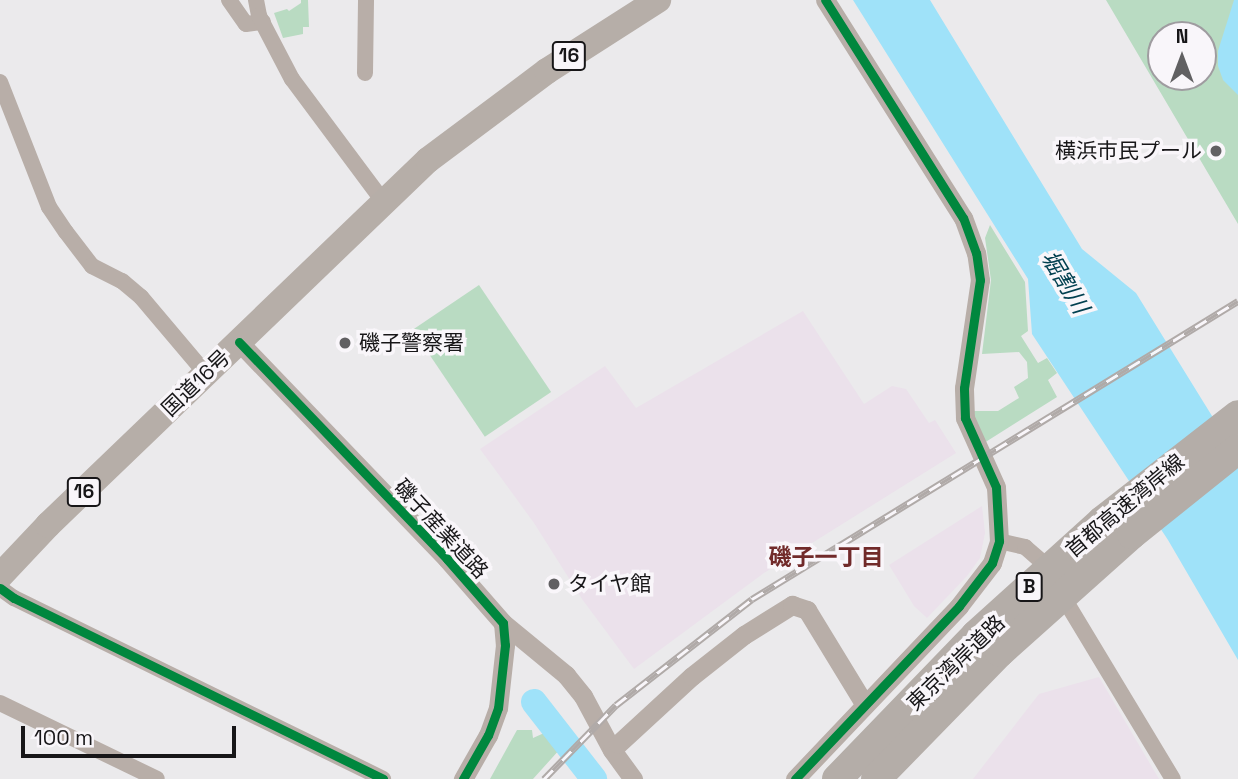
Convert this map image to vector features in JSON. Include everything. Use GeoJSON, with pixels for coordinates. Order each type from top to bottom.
{"type":"FeatureCollection","features":[{"type":"Feature","properties":{"kind":"highway","name":"国道16号"},"geometry":{"type":"LineString","coordinates":[[0,576],[48,525],[388,196],[547,71],[658,0]]}},
{"type":"Feature","properties":{"kind":"highway","name":"首都高速湾岸線"},"geometry":{"type":"LineString","coordinates":[[837,779],[893,718],[986,626],[1102,522],[1238,415]]}},
{"type":"Feature","properties":{"kind":"highway","name":"東京湾岸道路"},"geometry":{"type":"LineString","coordinates":[[843,779],[972,645],[1101,527],[1238,422]]}},
{"type":"Feature","properties":{"kind":"highway","name":"東京湾岸道路"},"geometry":{"type":"LineString","coordinates":[[867,779],[1000,644],[1124,533],[1238,442]]}},
{"type":"Feature","properties":{"kind":"highway","name":"首都高速湾岸線"},"geometry":{"type":"LineString","coordinates":[[876,779],[1000,652],[1132,534],[1238,449]]}},
{"type":"Feature","properties":{"kind":"street"},"geometry":{"type":"LineString","coordinates":[[229,0],[246,24],[264,22]]}},
{"type":"Feature","properties":{"kind":"street"},"geometry":{"type":"LineString","coordinates":[[256,0],[292,79],[388,196]]}},
{"type":"Feature","properties":{"kind":"street"},"geometry":{"type":"LineString","coordinates":[[365,73],[366,0]]}},
{"type":"Feature","properties":{"kind":"street"},"geometry":{"type":"LineString","coordinates":[[795,779],[975,587],[992,563],[999,541],[996,487],[965,418],[967,363],[980,280],[976,253],[963,218],[825,0]]}},
{"type":"Feature","properties":{"kind":"street"},"geometry":{"type":"LineString","coordinates":[[2,84],[49,207],[66,232],[92,266],[122,281],[141,297],[206,374]]}},
{"type":"Feature","properties":{"kind":"street","name":"磯子産業道路"},"geometry":{"type":"LineString","coordinates":[[239,342],[447,559],[503,623],[566,675],[593,712]]}},
{"type":"Feature","properties":{"kind":"street"},"geometry":{"type":"LineString","coordinates":[[999,541],[1025,547],[1042,562],[1173,779]]}},
{"type":"Feature","properties":{"kind":"street"},"geometry":{"type":"LineString","coordinates":[[0,588],[14,598],[383,779]]}},
{"type":"Feature","properties":{"kind":"street"},"geometry":{"type":"LineString","coordinates":[[618,744],[692,676],[744,635],[792,605],[807,610],[865,705]]}},
{"type":"Feature","properties":{"kind":"street"},"geometry":{"type":"LineString","coordinates":[[463,779],[488,735],[498,708],[505,645],[503,623]]}},
{"type":"Feature","properties":{"kind":"street"},"geometry":{"type":"LineString","coordinates":[[0,704],[157,779]]}},
{"type":"Feature","properties":{"kind":"street"},"geometry":{"type":"LineString","coordinates":[[593,712],[618,744],[634,779]]}},
{"type":"Feature","properties":{"kind":"street"},"geometry":{"type":"LineString","coordinates":[[593,712],[612,750],[634,779]]}},
{"type":"Feature","properties":{"kind":"shaded area"},"geometry":{"type":"Polygon","coordinates":[[[803,311],[864,404],[892,386],[906,389],[929,423],[935,420],[956,453],[764,573],[634,669],[582,599],[534,523],[480,449],[605,366],[636,408],[803,311]]]}},
{"type":"Feature","properties":{"kind":"shaded area"},"geometry":{"type":"Polygon","coordinates":[[[982,506],[985,533],[980,558],[967,576],[927,618],[914,606],[889,565],[982,506]]]}},
{"type":"Feature","properties":{"kind":"shaded area"},"geometry":{"type":"Polygon","coordinates":[[[1099,677],[1159,779],[973,779],[1039,694],[1099,677]]]}},
{"type":"Feature","properties":{"kind":"green space"},"geometry":{"type":"Polygon","coordinates":[[[301,0],[308,0],[309,27],[303,27],[303,34],[283,38],[274,13],[287,9],[289,11],[301,3],[301,0]]]}},
{"type":"Feature","properties":{"kind":"green space","name":"横浜市民プール"},"geometry":{"type":"Polygon","coordinates":[[[1106,0],[1238,0],[1238,224],[1160,91],[1217,91],[1217,21],[1147,21],[1147,70],[1106,0]]]}},
{"type":"Feature","properties":{"kind":"green space"},"geometry":{"type":"Polygon","coordinates":[[[990,225],[1025,282],[1028,331],[1021,336],[1038,363],[1047,358],[1057,373],[1048,380],[1057,397],[984,443],[976,429],[974,411],[998,411],[1019,398],[1014,387],[1028,378],[1027,362],[1019,352],[982,354],[991,280],[985,238],[990,225]]]}},
{"type":"Feature","properties":{"kind":"green space"},"geometry":{"type":"Polygon","coordinates":[[[479,285],[551,392],[485,437],[413,330],[479,285]]]}},
{"type":"Feature","properties":{"kind":"green space"},"geometry":{"type":"Polygon","coordinates":[[[562,725],[570,738],[533,779],[490,779],[517,730],[532,730],[533,738],[562,725]]]}},
{"type":"Feature","properties":{"kind":"water","name":"堀割川"},"geometry":{"type":"Polygon","coordinates":[[[853,0],[930,0],[1082,249],[1136,293],[1238,458],[1238,660],[1168,540],[1032,334],[1028,279],[853,0]]]}},
{"type":"Feature","properties":{"kind":"water"},"geometry":{"type":"Polygon","coordinates":[[[1234,0],[1238,0],[1238,95],[1223,80],[1218,66],[1218,51],[1234,0]]]}},
{"type":"Feature","properties":{"kind":"waterway"},"geometry":{"type":"LineString","coordinates":[[534,702],[594,779]]}},
{"type":"Feature","properties":{"kind":"railway"},"geometry":{"type":"LineString","coordinates":[[544,779],[616,705],[752,599],[1238,301]]}},
{"type":"Feature","properties":{"kind":"cycle path"},"geometry":{"type":"LineString","coordinates":[[795,779],[959,606],[992,563],[999,541],[996,487],[965,418],[964,388],[980,280],[976,253],[963,218],[825,0]]}},
{"type":"Feature","properties":{"kind":"cycle path"},"geometry":{"type":"LineString","coordinates":[[239,342],[447,559],[503,623],[505,645],[498,708],[488,735],[463,779]]}},
{"type":"Feature","properties":{"kind":"cycle path"},"geometry":{"type":"LineString","coordinates":[[0,588],[14,598],[383,779]]}},
{"type":"Feature","properties":{"kind":"place","name":"横浜市民プール"},"geometry":{"type":"Point","coordinates":[1216,151]}},
{"type":"Feature","properties":{"kind":"place","name":"磯子警察署"},"geometry":{"type":"Point","coordinates":[345,343]}},
{"type":"Feature","properties":{"kind":"place","name":"タイヤ館"},"geometry":{"type":"Point","coordinates":[554,584]}},
{"type":"Feature","properties":{"kind":"district","name":"磯子一丁目"},"geometry":{"type":"Point","coordinates":[826,557]}}]}
